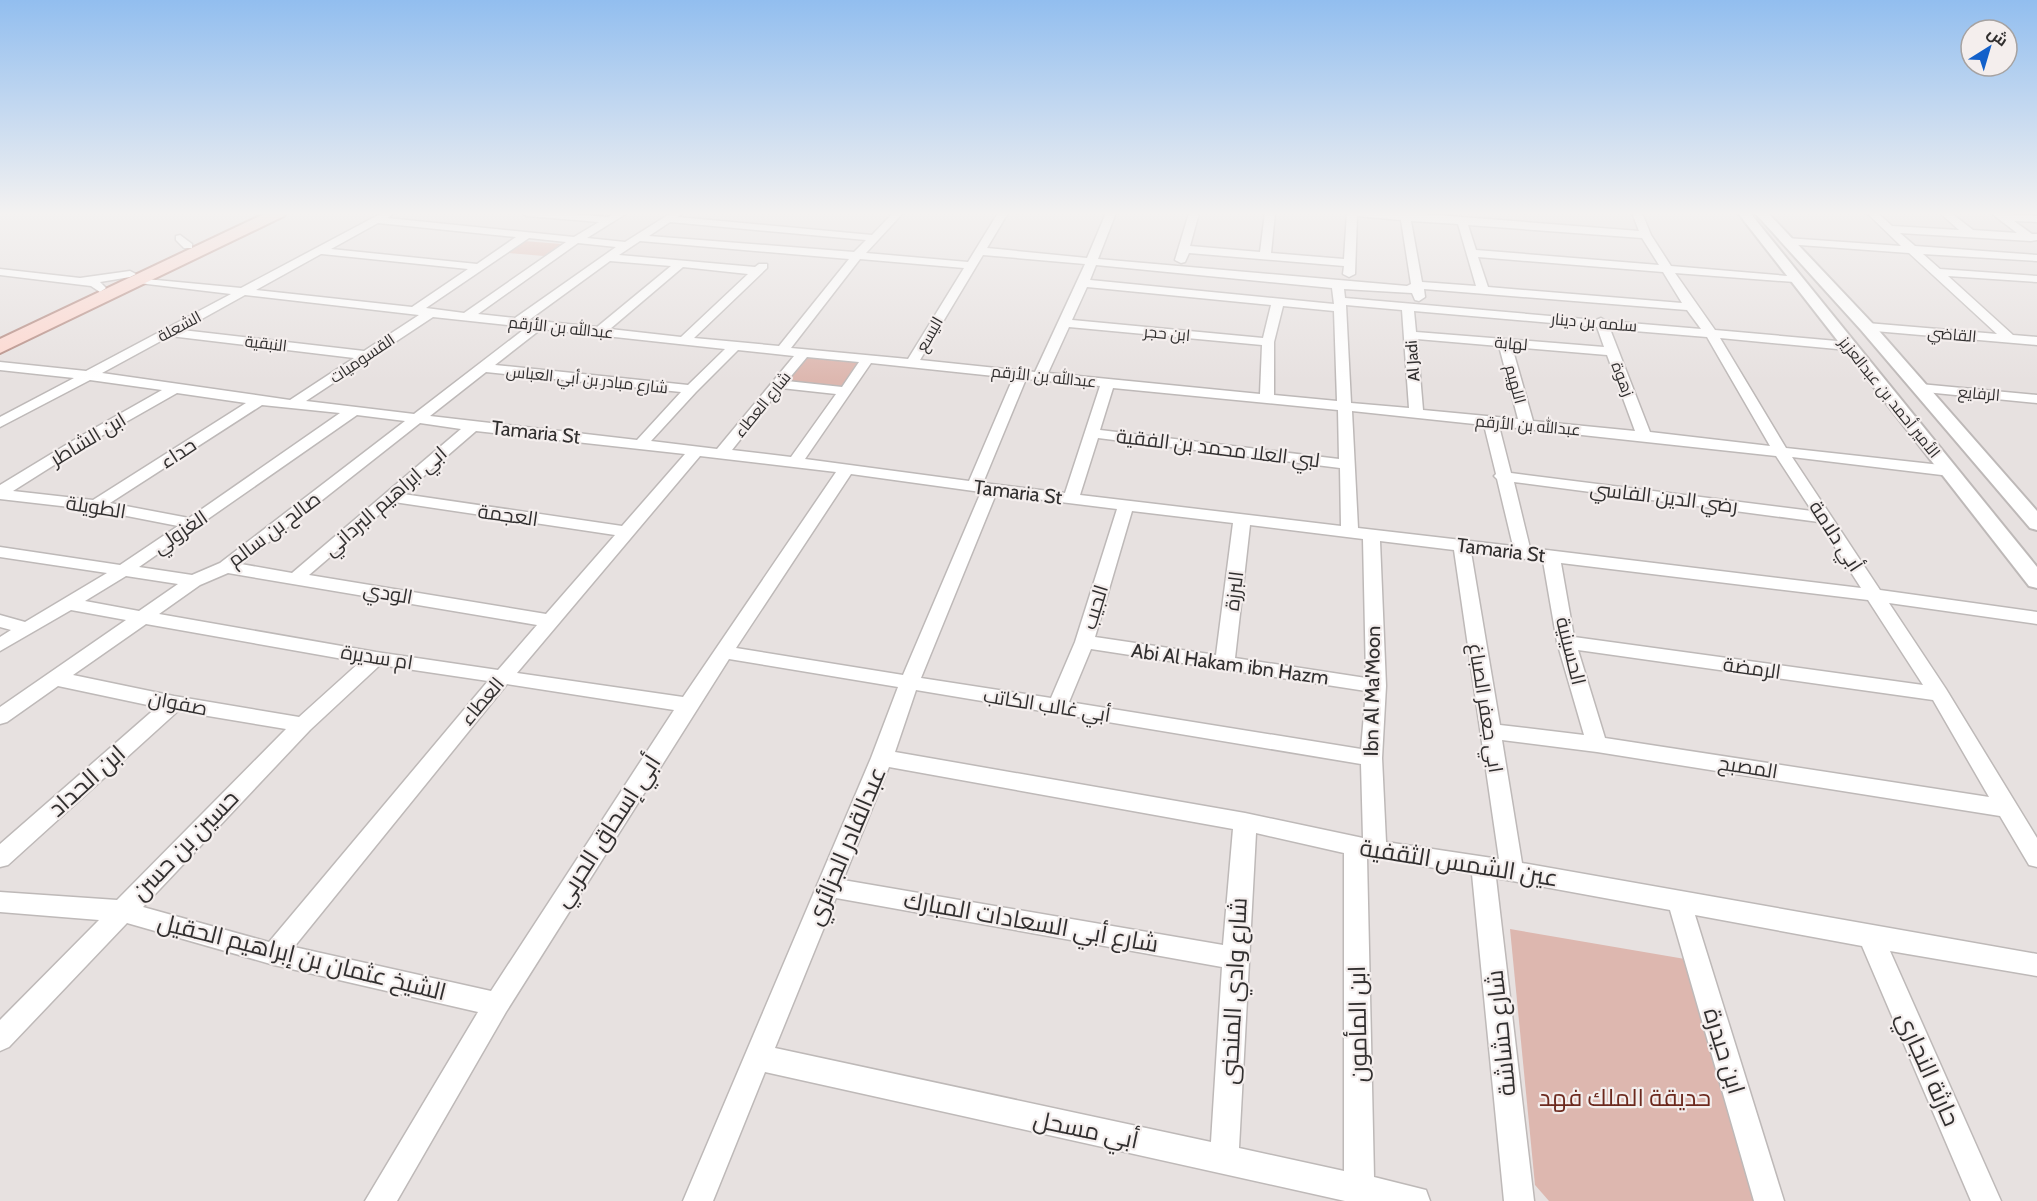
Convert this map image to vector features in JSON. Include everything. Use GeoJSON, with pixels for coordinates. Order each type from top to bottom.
{"type":"FeatureCollection","features":[{"type":"Feature","properties":{"kind":"main road"},"geometry":{"type":"LineString","coordinates":[[0,336],[100,288],[135,277],[146,269]]}},
{"type":"Feature","properties":{"kind":"main road"},"geometry":{"type":"LineString","coordinates":[[0,347],[153,269]]}},
{"type":"Feature","properties":{"kind":"street","name":"الشعلة"},"geometry":{"type":"LineString","coordinates":[[0,423],[286,269]]}},
{"type":"Feature","properties":{"kind":"street","name":"القسوميات"},"geometry":{"type":"LineString","coordinates":[[294,403],[364,355],[474,269]]}},
{"type":"Feature","properties":{"kind":"street"},"geometry":{"type":"LineString","coordinates":[[466,317],[535,269]]}},
{"type":"Feature","properties":{"kind":"street"},"geometry":{"type":"LineString","coordinates":[[518,322],[591,269]]}},
{"type":"Feature","properties":{"kind":"street"},"geometry":{"type":"LineString","coordinates":[[600,331],[674,269]]}},
{"type":"Feature","properties":{"kind":"street"},"geometry":{"type":"LineString","coordinates":[[736,269],[758,271]]}},
{"type":"Feature","properties":{"kind":"street"},"geometry":{"type":"LineString","coordinates":[[782,351],[847,269]]}},
{"type":"Feature","properties":{"kind":"street","name":"اليسع"},"geometry":{"type":"LineString","coordinates":[[912,363],[967,269]]}},
{"type":"Feature","properties":{"kind":"street"},"geometry":{"type":"LineString","coordinates":[[1040,375],[1088,269]]}},
{"type":"Feature","properties":{"kind":"street"},"geometry":{"type":"LineString","coordinates":[[1159,269],[1409,290],[1417,285],[1691,307]]}},
{"type":"Feature","properties":{"kind":"street"},"geometry":{"type":"LineString","coordinates":[[1348,269],[1340,305],[1350,532]]}},
{"type":"Feature","properties":{"kind":"street","name":"Al Jadi"},"geometry":{"type":"LineString","coordinates":[[1414,269],[1417,285],[1410,335],[1416,414]]}},
{"type":"Feature","properties":{"kind":"street"},"geometry":{"type":"LineString","coordinates":[[1477,269],[1483,290]]}},
{"type":"Feature","properties":{"kind":"street","name":"أبي دلامة"},"geometry":{"type":"LineString","coordinates":[[1669,269],[1691,307],[1711,334],[1780,450],[1939,694],[2037,858]]}},
{"type":"Feature","properties":{"kind":"street"},"geometry":{"type":"LineString","coordinates":[[1680,269],[1795,279]]}},
{"type":"Feature","properties":{"kind":"street","name":"الأمير أحمد بن عبدالعزيز"},"geometry":{"type":"LineString","coordinates":[[1787,269],[2037,581]]}},
{"type":"Feature","properties":{"kind":"street","name":"الأمير أحمد بن عبدالعزيز"},"geometry":{"type":"LineString","coordinates":[[1812,269],[1867,327],[2037,524]]}},
{"type":"Feature","properties":{"kind":"street"},"geometry":{"type":"LineString","coordinates":[[1932,269],[2010,339]]}},
{"type":"Feature","properties":{"kind":"street"},"geometry":{"type":"LineString","coordinates":[[684,341],[758,271]]}},
{"type":"Feature","properties":{"kind":"street"},"geometry":{"type":"LineString","coordinates":[[0,272],[94,283],[100,288]]}},
{"type":"Feature","properties":{"kind":"street"},"geometry":{"type":"LineString","coordinates":[[1935,272],[2037,279]]}},
{"type":"Feature","properties":{"kind":"street","name":"عبدالله بن الأرقم"},"geometry":{"type":"LineString","coordinates":[[60,278],[135,277],[241,292],[684,341],[1644,436],[1950,471]]}},
{"type":"Feature","properties":{"kind":"street","name":"سلمه بن دينار"},"geometry":{"type":"LineString","coordinates":[[1083,283],[1278,302],[1414,308],[1601,322],[1848,346]]}},
{"type":"Feature","properties":{"kind":"street"},"geometry":{"type":"LineString","coordinates":[[1267,399],[1268,342],[1278,302]]}},
{"type":"Feature","properties":{"kind":"street","name":"زهوة"},"geometry":{"type":"LineString","coordinates":[[1601,322],[1644,436]]}},
{"type":"Feature","properties":{"kind":"street","name":"ابن حجر"},"geometry":{"type":"LineString","coordinates":[[1065,323],[1268,342]]}},
{"type":"Feature","properties":{"kind":"street","name":"صالح بن سالم"},"geometry":{"type":"LineString","coordinates":[[0,717],[194,580],[226,567],[538,325]]}},
{"type":"Feature","properties":{"kind":"street","name":"القاضي"},"geometry":{"type":"LineString","coordinates":[[1867,327],[2037,341]]}},
{"type":"Feature","properties":{"kind":"street","name":"النبقية"},"geometry":{"type":"LineString","coordinates":[[168,332],[364,355]]}},
{"type":"Feature","properties":{"kind":"street","name":"لهابة"},"geometry":{"type":"LineString","coordinates":[[1410,335],[1612,352]]}},
{"type":"Feature","properties":{"kind":"street","name":"اللهيم"},"geometry":{"type":"LineString","coordinates":[[1504,342],[1527,426]]}},
{"type":"Feature","properties":{"kind":"street"},"geometry":{"type":"LineString","coordinates":[[642,443],[691,389],[735,346]]}},
{"type":"Feature","properties":{"kind":"street","name":"شارع العطاء"},"geometry":{"type":"LineString","coordinates":[[720,455],[803,353]]}},
{"type":"Feature","properties":{"kind":"street"},"geometry":{"type":"LineString","coordinates":[[795,462],[868,360]]}},
{"type":"Feature","properties":{"kind":"street","name":"Tamaria St"},"geometry":{"type":"LineString","coordinates":[[0,366],[86,375],[259,400],[419,417],[473,426],[642,443],[695,452],[847,468],[982,488],[1551,556],[2037,618]]}},
{"type":"Feature","properties":{"kind":"street","name":"شارع مبادر بن أبي العباس"},"geometry":{"type":"LineString","coordinates":[[484,368],[691,389]]}},
{"type":"Feature","properties":{"kind":"street","name":"عبدالقادر الجزائري"},"geometry":{"type":"LineString","coordinates":[[698,1201],[882,758],[1022,373]]}},
{"type":"Feature","properties":{"kind":"street"},"geometry":{"type":"LineString","coordinates":[[1071,499],[1108,382]]}},
{"type":"Feature","properties":{"kind":"street"},"geometry":{"type":"LineString","coordinates":[[778,384],[845,391]]}},
{"type":"Feature","properties":{"kind":"street","name":"ابن الشاطر"},"geometry":{"type":"LineString","coordinates":[[0,493],[84,440],[176,388]]}},
{"type":"Feature","properties":{"kind":"street","name":"الرفايع"},"geometry":{"type":"LineString","coordinates":[[1920,388],[2037,399]]}},
{"type":"Feature","properties":{"kind":"street","name":"حداء"},"geometry":{"type":"LineString","coordinates":[[96,505],[259,400]]}},
{"type":"Feature","properties":{"kind":"street","name":"الغزولي"},"geometry":{"type":"LineString","coordinates":[[0,645],[24,628],[121,572],[354,410]]}},
{"type":"Feature","properties":{"kind":"street"},"geometry":{"type":"LineString","coordinates":[[1491,422],[1502,476],[1523,553]]}},
{"type":"Feature","properties":{"kind":"street","name":"ابي ابراهيم البرداني"},"geometry":{"type":"LineString","coordinates":[[297,577],[473,426]]}},
{"type":"Feature","properties":{"kind":"street","name":"لبي العلا محمد بن الفقية"},"geometry":{"type":"LineString","coordinates":[[1090,433],[1346,464]]}},
{"type":"Feature","properties":{"kind":"street","name":"العطاء"},"geometry":{"type":"LineString","coordinates":[[274,954],[503,676],[695,452]]}},
{"type":"Feature","properties":{"kind":"street","name":"أبي إسحاق الحربي"},"geometry":{"type":"LineString","coordinates":[[380,1201],[497,1004],[688,705],[847,468]]}},
{"type":"Feature","properties":{"kind":"street","name":"رضي الدين الفاسي"},"geometry":{"type":"LineString","coordinates":[[1502,476],[1825,518]]}},
{"type":"Feature","properties":{"kind":"street","name":"الطويلة"},"geometry":{"type":"LineString","coordinates":[[0,493],[96,505],[192,524]]}},
{"type":"Feature","properties":{"kind":"street","name":"العجمة"},"geometry":{"type":"LineString","coordinates":[[389,497],[627,532]]}},
{"type":"Feature","properties":{"kind":"street","name":"الجيب"},"geometry":{"type":"LineString","coordinates":[[1057,707],[1084,642],[1126,505]]}},
{"type":"Feature","properties":{"kind":"street","name":"البرزة"},"geometry":{"type":"LineString","coordinates":[[1225,663],[1242,519]]}},
{"type":"Feature","properties":{"kind":"street","name":"Ibn Al Ma'Moon"},"geometry":{"type":"LineString","coordinates":[[1365,847],[1376,686],[1371,534]]}},
{"type":"Feature","properties":{"kind":"street","name":"ابي جعفر الصباغ"},"geometry":{"type":"LineString","coordinates":[[1462,546],[1512,871]]}},
{"type":"Feature","properties":{"kind":"street"},"geometry":{"type":"LineString","coordinates":[[0,552],[121,572],[194,580]]}},
{"type":"Feature","properties":{"kind":"street","name":"الحسينية"},"geometry":{"type":"LineString","coordinates":[[1551,556],[1566,642],[1596,744]]}},
{"type":"Feature","properties":{"kind":"street","name":"الودي"},"geometry":{"type":"LineString","coordinates":[[226,567],[551,621]]}},
{"type":"Feature","properties":{"kind":"street","name":"ام سديرة"},"geometry":{"type":"LineString","coordinates":[[67,604],[376,658],[688,705]]}},
{"type":"Feature","properties":{"kind":"street"},"geometry":{"type":"LineString","coordinates":[[0,621],[24,628]]}},
{"type":"Feature","properties":{"kind":"street","name":"Abi Al Hakam ibn Hazm"},"geometry":{"type":"LineString","coordinates":[[1084,642],[1376,686]]}},
{"type":"Feature","properties":{"kind":"street","name":"الرمضة"},"geometry":{"type":"LineString","coordinates":[[1566,642],[1939,694]]}},
{"type":"Feature","properties":{"kind":"street","name":"أبي غالب الكاتب"},"geometry":{"type":"LineString","coordinates":[[723,652],[1371,758]]}},
{"type":"Feature","properties":{"kind":"street","name":"حسين بن حسن"},"geometry":{"type":"LineString","coordinates":[[0,1038],[303,725],[376,658]]}},
{"type":"Feature","properties":{"kind":"street","name":"صفوان"},"geometry":{"type":"LineString","coordinates":[[53,678],[174,703],[303,725]]}},
{"type":"Feature","properties":{"kind":"street","name":"ابن الحداد"},"geometry":{"type":"LineString","coordinates":[[0,858],[174,703]]}},
{"type":"Feature","properties":{"kind":"street","name":"المصبح"},"geometry":{"type":"LineString","coordinates":[[1490,731],[1596,744],[2006,808]]}},
{"type":"Feature","properties":{"kind":"street","name":"عين الشمس الثقفية"},"geometry":{"type":"LineString","coordinates":[[882,758],[1245,822],[1365,847],[2037,965]]}},
{"type":"Feature","properties":{"kind":"street","name":"شارع وادي المنحنى"},"geometry":{"type":"LineString","coordinates":[[1224,1161],[1245,822]]}},
{"type":"Feature","properties":{"kind":"street","name":"ابن المأمون"},"geometry":{"type":"LineString","coordinates":[[1359,1195],[1365,847]]}},
{"type":"Feature","properties":{"kind":"street","name":"شارع حشاشة"},"geometry":{"type":"LineString","coordinates":[[1483,866],[1519,1201]]}},
{"type":"Feature","properties":{"kind":"street","name":"شارع أبي السعادات المبارك"},"geometry":{"type":"LineString","coordinates":[[828,887],[1235,958]]}},
{"type":"Feature","properties":{"kind":"street","name":"ابن حيدرة"},"geometry":{"type":"LineString","coordinates":[[1679,901],[1769,1201]]}},
{"type":"Feature","properties":{"kind":"street","name":"الشيخ عثمان بن إبراهيم الحقيل"},"geometry":{"type":"LineString","coordinates":[[0,902],[121,911],[274,954],[497,1004]]}},
{"type":"Feature","properties":{"kind":"street","name":"حارثة النجاري"},"geometry":{"type":"LineString","coordinates":[[1871,937],[1986,1201]]}},
{"type":"Feature","properties":{"kind":"street","name":"أبي مسحل"},"geometry":{"type":"LineString","coordinates":[[759,1058],[1224,1161],[1359,1195],[1415,1201]]}},
{"type":"Feature","properties":{"kind":"green space"},"geometry":{"type":"Polygon","coordinates":[[[805,356],[856,361],[859,365],[843,387],[785,380],[805,356]]]}},
{"type":"Feature","properties":{"kind":"green space","name":"حديقة الملك فهد"},"geometry":{"type":"Polygon","coordinates":[[[1510,929],[1685,959],[1760,1201],[1549,1201],[1535,1185],[1510,929]]]}}]}
